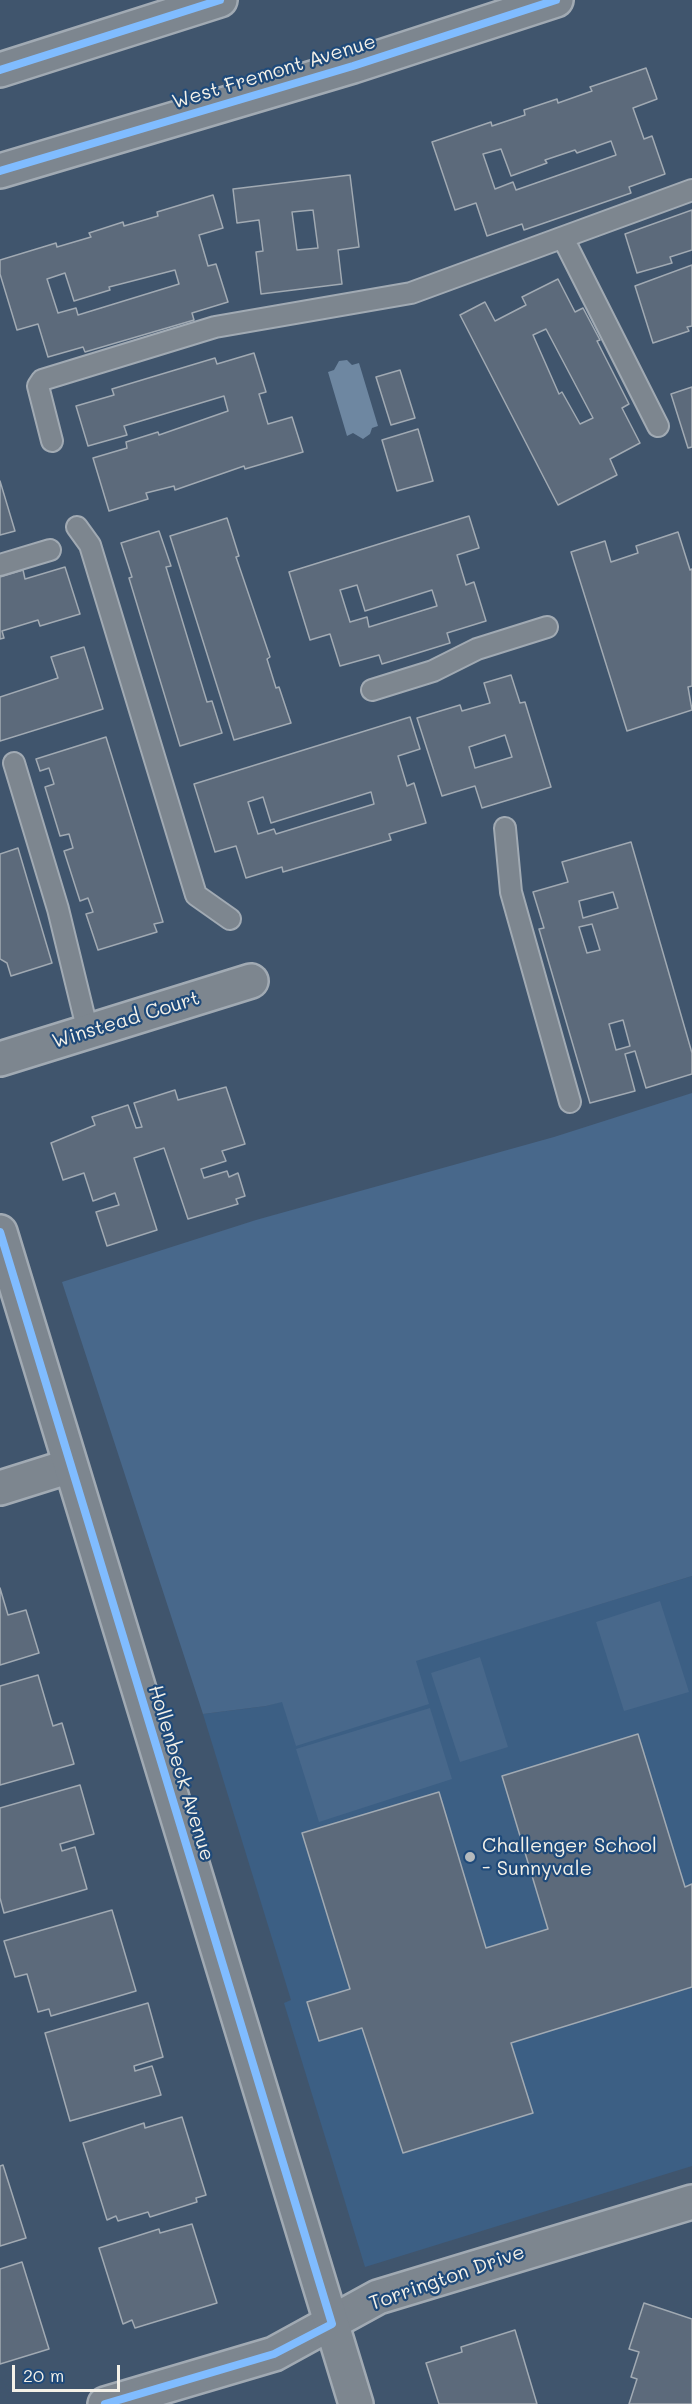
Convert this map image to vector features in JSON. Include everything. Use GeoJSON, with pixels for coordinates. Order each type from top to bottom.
{"type":"FeatureCollection","features":[{"type":"Feature","properties":{"kind":"street"},"geometry":{"type":"LineString","coordinates":[[0,70],[220,0]]}},
{"type":"Feature","properties":{"kind":"street","name":"West Fremont Avenue"},"geometry":{"type":"LineString","coordinates":[[0,171],[353,66],[556,0]]}},
{"type":"Feature","properties":{"kind":"street","name":"Winstead Court"},"geometry":{"type":"LineString","coordinates":[[0,1059],[251,981]]}},
{"type":"Feature","properties":{"kind":"street","name":"Hollenbeck Avenue"},"geometry":{"type":"LineString","coordinates":[[0,1232],[356,2404]]}},
{"type":"Feature","properties":{"kind":"street"},"geometry":{"type":"LineString","coordinates":[[0,1488],[70,1466]]}},
{"type":"Feature","properties":{"kind":"street","name":"Torrington Drive"},"geometry":{"type":"LineString","coordinates":[[105,2404],[274,2354],[378,2297],[692,2202]]}},
{"type":"Feature","properties":{"kind":"lane"},"geometry":{"type":"LineString","coordinates":[[52,441],[38,386],[42,380],[214,327],[411,293],[692,190]]}},
{"type":"Feature","properties":{"kind":"lane"},"geometry":{"type":"LineString","coordinates":[[562,238],[658,426]]}},
{"type":"Feature","properties":{"kind":"lane"},"geometry":{"type":"LineString","coordinates":[[77,527],[90,545],[196,895],[230,919]]}},
{"type":"Feature","properties":{"kind":"lane"},"geometry":{"type":"LineString","coordinates":[[0,565],[50,550]]}},
{"type":"Feature","properties":{"kind":"lane"},"geometry":{"type":"LineString","coordinates":[[372,690],[433,671],[477,649],[547,627]]}},
{"type":"Feature","properties":{"kind":"lane"},"geometry":{"type":"LineString","coordinates":[[14,764],[58,909],[88,1032]]}},
{"type":"Feature","properties":{"kind":"lane"},"geometry":{"type":"LineString","coordinates":[[505,828],[516,912],[570,1102]]}},
{"type":"Feature","properties":{"kind":"shaded area"},"geometry":{"type":"Polygon","coordinates":[[[347,360],[352,365],[359,363],[378,426],[372,428],[370,434],[363,439],[353,433],[347,436],[328,372],[334,370],[339,361],[347,360]]]}},
{"type":"Feature","properties":{"kind":"shaded area"},"geometry":{"type":"Polygon","coordinates":[[[692,1093],[692,1576],[416,1661],[429,1704],[296,1746],[282,1702],[203,1714],[62,1282],[256,1220],[554,1137],[692,1093]]]}},
{"type":"Feature","properties":{"kind":"shaded area","name":"Challenger School - Sunnyvale"},"geometry":{"type":"Polygon","coordinates":[[[692,1576],[692,2166],[365,2267],[284,2003],[291,2000],[203,1714],[266,1706],[692,1576]]]}},
{"type":"Feature","properties":{"kind":"shaded area"},"geometry":{"type":"Polygon","coordinates":[[[660,1601],[689,1692],[624,1711],[596,1622],[660,1601]]]}},
{"type":"Feature","properties":{"kind":"shaded area"},"geometry":{"type":"Polygon","coordinates":[[[480,1657],[508,1747],[460,1762],[431,1673],[480,1657]]]}},
{"type":"Feature","properties":{"kind":"shaded area"},"geometry":{"type":"Polygon","coordinates":[[[430,1708],[452,1779],[319,1822],[296,1749],[430,1708]]]}},
{"type":"Feature","properties":{"kind":"building"},"geometry":{"type":"Polygon","coordinates":[[[646,68],[657,99],[633,108],[644,139],[652,136],[665,174],[629,187],[631,193],[524,230],[522,224],[487,236],[476,203],[455,210],[432,142],[491,122],[492,126],[525,115],[524,110],[557,99],[558,103],[592,91],[590,87],[646,68]],[[611,141],[577,153],[575,150],[545,160],[547,163],[511,176],[501,149],[483,154],[495,189],[513,182],[516,190],[616,155],[611,141]]]}},
{"type":"Feature","properties":{"kind":"building"},"geometry":{"type":"Polygon","coordinates":[[[350,175],[359,247],[338,250],[342,284],[261,294],[256,252],[263,251],[259,220],[237,223],[233,189],[350,175]],[[313,210],[292,212],[297,250],[318,248],[313,210]]]}},
{"type":"Feature","properties":{"kind":"building"},"geometry":{"type":"Polygon","coordinates":[[[213,195],[223,228],[199,235],[208,266],[216,264],[228,302],[192,313],[194,320],[85,352],[83,347],[48,357],[38,324],[17,330],[0,274],[0,260],[56,243],[57,247],[91,237],[89,233],[123,222],[124,226],[158,216],[157,212],[213,195]],[[175,270],[109,287],[110,290],[74,301],[65,273],[47,279],[58,313],[76,308],[78,315],[179,284],[175,270]]]}},
{"type":"Feature","properties":{"kind":"building"},"geometry":{"type":"Polygon","coordinates":[[[692,210],[692,250],[670,257],[672,263],[637,273],[625,234],[692,210]]]}},
{"type":"Feature","properties":{"kind":"building"},"geometry":{"type":"Polygon","coordinates":[[[692,265],[692,326],[687,327],[689,331],[653,343],[635,286],[692,265]]]}},
{"type":"Feature","properties":{"kind":"building"},"geometry":{"type":"Polygon","coordinates":[[[558,279],[575,312],[583,308],[629,404],[622,408],[640,443],[610,459],[617,475],[558,505],[460,315],[485,302],[495,321],[526,305],[522,297],[558,279]],[[546,329],[533,335],[559,394],[562,392],[580,424],[593,418],[546,329]]]}},
{"type":"Feature","properties":{"kind":"building"},"geometry":{"type":"Polygon","coordinates":[[[254,353],[266,392],[259,394],[268,424],[292,417],[303,452],[245,469],[244,466],[175,490],[174,486],[146,493],[148,499],[109,511],[93,458],[127,448],[126,442],[158,432],[159,435],[228,411],[224,396],[124,426],[127,435],[88,446],[76,406],[114,395],[112,389],[215,358],[217,364],[254,353]]]}},
{"type":"Feature","properties":{"kind":"building"},"geometry":{"type":"Polygon","coordinates":[[[400,370],[415,418],[391,425],[376,377],[400,370]]]}},
{"type":"Feature","properties":{"kind":"building"},"geometry":{"type":"Polygon","coordinates":[[[692,387],[692,447],[688,448],[671,394],[692,387]]]}},
{"type":"Feature","properties":{"kind":"building"},"geometry":{"type":"Polygon","coordinates":[[[418,429],[433,481],[397,491],[382,440],[418,429]]]}},
{"type":"Feature","properties":{"kind":"building"},"geometry":{"type":"Polygon","coordinates":[[[0,481],[15,531],[0,535],[0,481]]]}},
{"type":"Feature","properties":{"kind":"building"},"geometry":{"type":"Polygon","coordinates":[[[469,516],[479,548],[457,555],[466,585],[474,582],[486,621],[447,633],[450,643],[382,664],[379,655],[340,666],[330,634],[310,640],[289,572],[469,516]],[[357,585],[340,590],[350,622],[367,617],[369,627],[437,606],[432,590],[365,611],[357,585]]]}},
{"type":"Feature","properties":{"kind":"building"},"geometry":{"type":"Polygon","coordinates":[[[227,518],[239,556],[236,557],[270,657],[267,659],[276,688],[279,687],[291,723],[234,740],[170,536],[227,518]]]}},
{"type":"Feature","properties":{"kind":"building"},"geometry":{"type":"Polygon","coordinates":[[[159,531],[171,566],[166,567],[207,702],[212,701],[222,733],[180,746],[129,578],[132,577],[121,543],[159,531]]]}},
{"type":"Feature","properties":{"kind":"building"},"geometry":{"type":"Polygon","coordinates":[[[678,532],[690,570],[692,569],[692,686],[688,687],[692,710],[627,731],[571,552],[605,541],[611,562],[638,553],[636,546],[678,532]]]}},
{"type":"Feature","properties":{"kind":"building"},"geometry":{"type":"Polygon","coordinates":[[[65,567],[80,614],[40,626],[38,620],[2,631],[4,638],[0,639],[0,577],[23,570],[25,579],[65,567]]]}},
{"type":"Feature","properties":{"kind":"building"},"geometry":{"type":"Polygon","coordinates":[[[84,647],[103,709],[0,741],[0,697],[58,678],[51,657],[84,647]]]}},
{"type":"Feature","properties":{"kind":"building"},"geometry":{"type":"Polygon","coordinates":[[[511,675],[520,703],[525,702],[551,787],[482,808],[475,786],[442,796],[417,718],[460,705],[462,711],[490,703],[484,683],[511,675]],[[505,735],[469,747],[475,768],[512,757],[505,735]]]}},
{"type":"Feature","properties":{"kind":"building"},"geometry":{"type":"Polygon","coordinates":[[[410,717],[420,749],[398,756],[407,786],[414,783],[426,823],[389,834],[391,840],[283,872],[282,867],[246,878],[236,846],[215,852],[194,784],[410,717]],[[371,792],[271,823],[263,797],[248,802],[258,834],[274,829],[276,834],[374,804],[371,792]]]}},
{"type":"Feature","properties":{"kind":"building"},"geometry":{"type":"Polygon","coordinates":[[[106,737],[163,922],[154,924],[157,932],[98,950],[86,914],[93,912],[88,898],[80,901],[64,851],[73,848],[69,834],[60,836],[45,787],[54,784],[49,768],[40,771],[36,759],[106,737]]]}},
{"type":"Feature","properties":{"kind":"building"},"geometry":{"type":"Polygon","coordinates":[[[631,842],[692,1053],[692,1074],[646,1088],[635,1051],[625,1054],[635,1091],[590,1103],[539,929],[544,928],[533,892],[568,882],[562,862],[631,842]],[[613,892],[579,901],[583,918],[618,908],[613,892]],[[592,924],[579,927],[587,953],[600,950],[592,924]],[[623,1020],[609,1024],[616,1050],[630,1046],[623,1020]]]}},
{"type":"Feature","properties":{"kind":"building"},"geometry":{"type":"Polygon","coordinates":[[[18,848],[52,963],[11,976],[7,963],[0,959],[0,854],[18,848]]]}},
{"type":"Feature","properties":{"kind":"building"},"geometry":{"type":"Polygon","coordinates":[[[226,1087],[245,1144],[222,1151],[226,1161],[201,1169],[204,1178],[227,1171],[229,1177],[238,1173],[245,1196],[236,1199],[238,1204],[188,1219],[164,1148],[134,1158],[157,1230],[107,1246],[96,1212],[119,1205],[115,1193],[93,1201],[84,1173],[63,1180],[51,1143],[95,1125],[92,1117],[128,1105],[136,1128],[142,1127],[134,1103],[175,1090],[178,1100],[226,1087]]]}},
{"type":"Feature","properties":{"kind":"building"},"geometry":{"type":"Polygon","coordinates":[[[0,1588],[8,1615],[26,1610],[39,1653],[0,1665],[0,1588]]]}},
{"type":"Feature","properties":{"kind":"building"},"geometry":{"type":"Polygon","coordinates":[[[38,1675],[53,1726],[62,1723],[74,1764],[0,1785],[0,1686],[38,1675]]]}},
{"type":"Feature","properties":{"kind":"building"},"geometry":{"type":"Polygon","coordinates":[[[638,1734],[685,1887],[692,1884],[692,1987],[511,2043],[533,2113],[403,2153],[362,2028],[319,2041],[307,2002],[350,1989],[302,1833],[439,1792],[486,1948],[548,1929],[502,1776],[638,1734]]]}},
{"type":"Feature","properties":{"kind":"building"},"geometry":{"type":"Polygon","coordinates":[[[80,1785],[94,1834],[60,1844],[62,1851],[75,1847],[87,1889],[4,1913],[0,1898],[0,1808],[80,1785]]]}},
{"type":"Feature","properties":{"kind":"building"},"geometry":{"type":"Polygon","coordinates":[[[112,1910],[136,1991],[51,2016],[49,2009],[38,2012],[27,1974],[15,1977],[4,1941],[112,1910]]]}},
{"type":"Feature","properties":{"kind":"building"},"geometry":{"type":"Polygon","coordinates":[[[148,2003],[163,2057],[134,2066],[135,2071],[152,2066],[161,2095],[70,2121],[45,2033],[148,2003]]]}},
{"type":"Feature","properties":{"kind":"building"},"geometry":{"type":"Polygon","coordinates":[[[182,2117],[206,2195],[196,2198],[197,2202],[150,2217],[148,2212],[118,2221],[116,2216],[107,2220],[83,2143],[144,2123],[145,2128],[182,2117]]]}},
{"type":"Feature","properties":{"kind":"building"},"geometry":{"type":"Polygon","coordinates":[[[3,2165],[26,2238],[0,2246],[0,2166],[3,2165]]]}},
{"type":"Feature","properties":{"kind":"building"},"geometry":{"type":"Polygon","coordinates":[[[192,2224],[217,2303],[135,2328],[132,2320],[123,2324],[99,2248],[159,2229],[160,2233],[192,2224]]]}},
{"type":"Feature","properties":{"kind":"building"},"geometry":{"type":"Polygon","coordinates":[[[22,2262],[49,2349],[0,2364],[0,2269],[22,2262]]]}},
{"type":"Feature","properties":{"kind":"building"},"geometry":{"type":"Polygon","coordinates":[[[644,2303],[692,2319],[692,2404],[629,2404],[637,2379],[631,2377],[639,2352],[629,2349],[644,2303]]]}},
{"type":"Feature","properties":{"kind":"building"},"geometry":{"type":"Polygon","coordinates":[[[515,2330],[537,2404],[439,2404],[426,2363],[462,2352],[461,2347],[515,2330]]]}},
{"type":"Feature","properties":{"kind":"cycle path"},"geometry":{"type":"LineString","coordinates":[[0,70],[220,0]]}},
{"type":"Feature","properties":{"kind":"cycle path"},"geometry":{"type":"LineString","coordinates":[[0,171],[353,66],[556,0]]}},
{"type":"Feature","properties":{"kind":"cycle path"},"geometry":{"type":"LineString","coordinates":[[0,1232],[332,2324],[274,2354],[105,2404]]}},
{"type":"Feature","properties":{"kind":"place","name":"Challenger School - Sunnyvale"},"geometry":{"type":"Point","coordinates":[470,1857]}}]}
